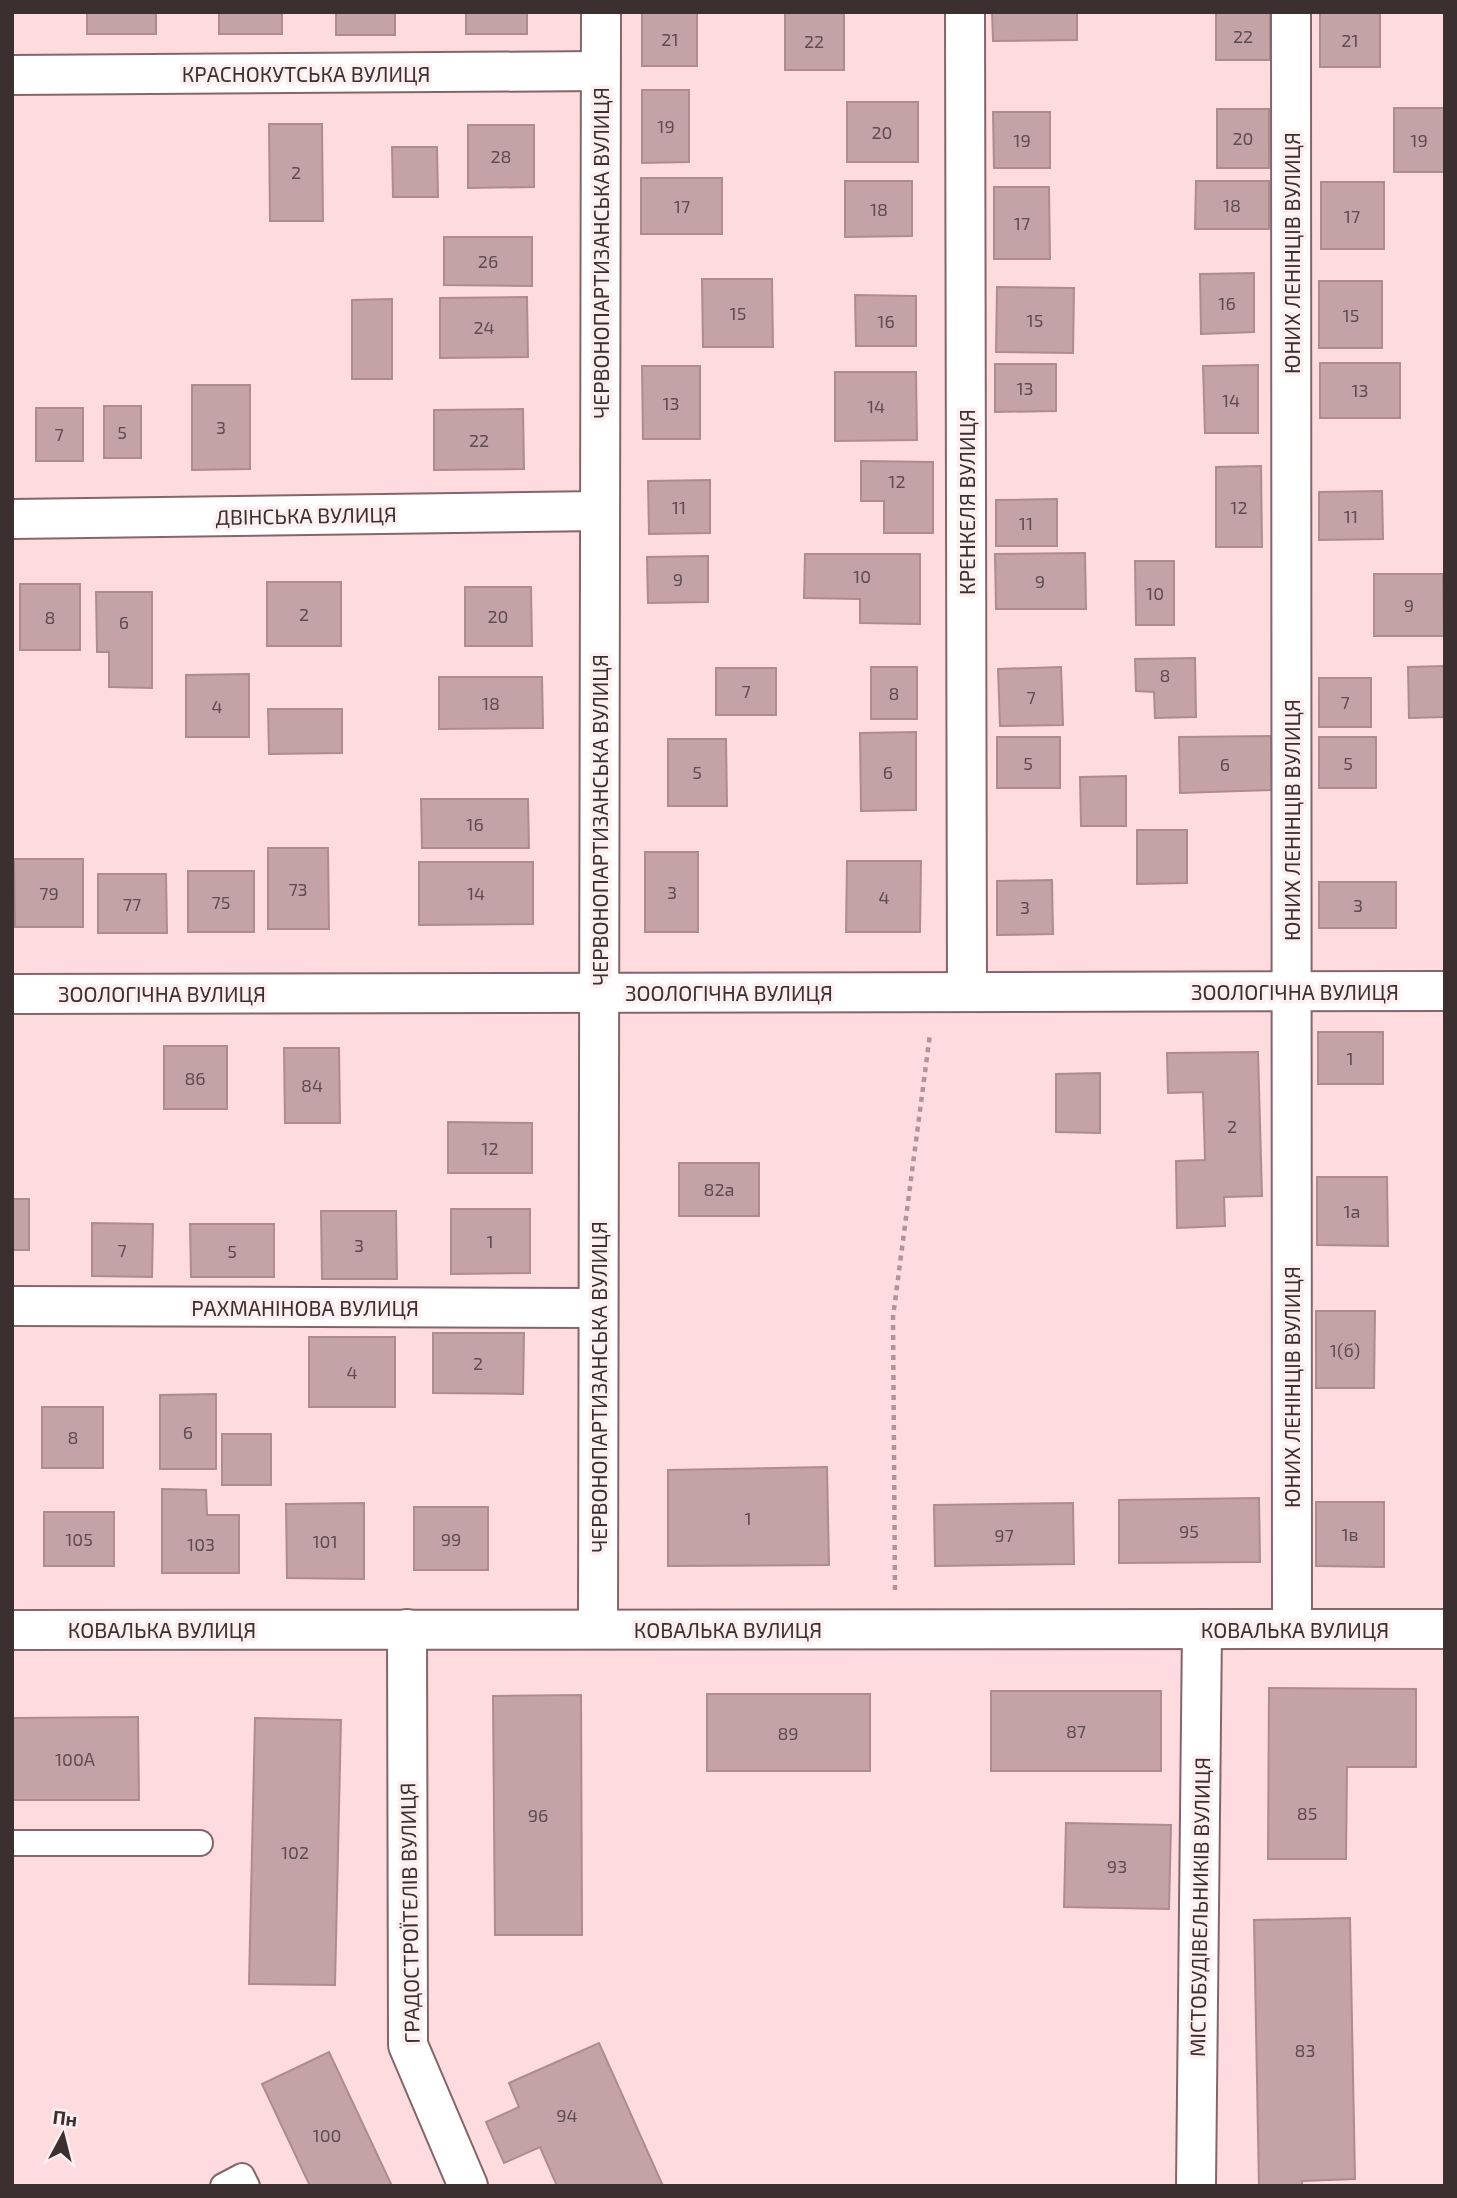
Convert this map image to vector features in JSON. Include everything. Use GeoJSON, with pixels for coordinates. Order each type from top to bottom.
{"type":"FeatureCollection","features":[{"type":"Feature","properties":{"kind":"street","name":"ЧЕРВОНОПАРТИЗАНСЬКА ВУЛИЦЯ"},"geometry":{"type":"LineString","coordinates":[[598,1629],[601,12]]}},
{"type":"Feature","properties":{"kind":"street","name":"КРЕНКЕЛЯ ВУЛИЦЯ"},"geometry":{"type":"LineString","coordinates":[[951,992],[965,12]]}},
{"type":"Feature","properties":{"kind":"street","name":"ЮНИХ ЛЕНІНЦІВ ВУЛИЦЯ"},"geometry":{"type":"LineString","coordinates":[[1291,12],[1292,1629]]}},
{"type":"Feature","properties":{"kind":"street","name":"КРАСНОКУТСЬКА ВУЛИЦЯ"},"geometry":{"type":"LineString","coordinates":[[12,75],[600,71]]}},
{"type":"Feature","properties":{"kind":"street","name":"ДВІНСЬКА ВУЛИЦЯ"},"geometry":{"type":"LineString","coordinates":[[12,519],[599,511]]}},
{"type":"Feature","properties":{"kind":"street","name":"ЗООЛОГІЧНА ВУЛИЦЯ"},"geometry":{"type":"LineString","coordinates":[[12,994],[1445,991]]}},
{"type":"Feature","properties":{"kind":"street","name":"РАХМАНІНОВА ВУЛИЦЯ"},"geometry":{"type":"LineString","coordinates":[[12,1306],[598,1308]]}},
{"type":"Feature","properties":{"kind":"street","name":"ГРАДОСТРОЇТЕЛIВ ВУЛИЦЯ"},"geometry":{"type":"LineString","coordinates":[[408,1629],[408,2045],[468,2186]]}},
{"type":"Feature","properties":{"kind":"street","name":"МІСТОБУДІВЕЛЬНИКІВ ВУЛИЦЯ"},"geometry":{"type":"LineString","coordinates":[[1196,2186],[1202,1629]]}},
{"type":"Feature","properties":{"kind":"street","name":"КОВАЛЬКА ВУЛИЦЯ"},"geometry":{"type":"LineString","coordinates":[[12,1630],[1445,1629]]}},
{"type":"Feature","properties":{"kind":"lane"},"geometry":{"type":"LineString","coordinates":[[12,1843],[201,1843]]}},
{"type":"Feature","properties":{"kind":"lane"},"geometry":{"type":"LineString","coordinates":[[223,2186],[242,2176],[247,2186]]}},
{"type":"Feature","properties":{"kind":"path"},"geometry":{"type":"LineString","coordinates":[[895,1629],[893,1317],[951,992]]}},
{"type":"Feature","properties":{"kind":"building"},"geometry":{"type":"Polygon","coordinates":[[[87,12],[156,12],[156,34],[87,34],[87,12]]]}},
{"type":"Feature","properties":{"kind":"building"},"geometry":{"type":"Polygon","coordinates":[[[219,12],[282,12],[282,34],[219,34],[219,12]]]}},
{"type":"Feature","properties":{"kind":"building"},"geometry":{"type":"Polygon","coordinates":[[[336,12],[395,12],[395,35],[336,35],[336,12]]]}},
{"type":"Feature","properties":{"kind":"building"},"geometry":{"type":"Polygon","coordinates":[[[466,12],[527,12],[527,34],[466,34],[466,12]]]}},
{"type":"Feature","properties":{"kind":"building"},"geometry":{"type":"Polygon","coordinates":[[[642,12],[697,12],[697,66],[642,66],[642,12]]]}},
{"type":"Feature","properties":{"kind":"building"},"geometry":{"type":"Polygon","coordinates":[[[785,12],[844,12],[844,70],[785,70],[785,12]]]}},
{"type":"Feature","properties":{"kind":"building"},"geometry":{"type":"Polygon","coordinates":[[[992,12],[1077,12],[1077,40],[993,41],[992,12]]]}},
{"type":"Feature","properties":{"kind":"building"},"geometry":{"type":"Polygon","coordinates":[[[1216,12],[1270,12],[1270,60],[1216,60],[1216,12]]]}},
{"type":"Feature","properties":{"kind":"building"},"geometry":{"type":"Polygon","coordinates":[[[1320,12],[1380,12],[1380,67],[1320,67],[1320,12]]]}},
{"type":"Feature","properties":{"kind":"building"},"geometry":{"type":"Polygon","coordinates":[[[642,90],[689,90],[689,162],[642,163],[642,90]]]}},
{"type":"Feature","properties":{"kind":"building"},"geometry":{"type":"Polygon","coordinates":[[[847,102],[918,102],[918,162],[847,162],[847,102]]]}},
{"type":"Feature","properties":{"kind":"building"},"geometry":{"type":"Polygon","coordinates":[[[1394,108],[1445,108],[1445,172],[1394,172],[1394,108]]]}},
{"type":"Feature","properties":{"kind":"building"},"geometry":{"type":"Polygon","coordinates":[[[1217,109],[1269,109],[1269,168],[1217,168],[1217,109]]]}},
{"type":"Feature","properties":{"kind":"building"},"geometry":{"type":"Polygon","coordinates":[[[993,112],[1050,112],[1050,168],[994,168],[993,112]]]}},
{"type":"Feature","properties":{"kind":"building"},"geometry":{"type":"Polygon","coordinates":[[[269,124],[322,124],[323,221],[270,221],[269,124]]]}},
{"type":"Feature","properties":{"kind":"building"},"geometry":{"type":"Polygon","coordinates":[[[468,125],[534,125],[534,187],[468,188],[468,125]]]}},
{"type":"Feature","properties":{"kind":"building"},"geometry":{"type":"Polygon","coordinates":[[[392,147],[437,147],[438,197],[393,197],[392,147]]]}},
{"type":"Feature","properties":{"kind":"building"},"geometry":{"type":"Polygon","coordinates":[[[641,178],[722,178],[722,234],[641,234],[641,178]]]}},
{"type":"Feature","properties":{"kind":"building"},"geometry":{"type":"Polygon","coordinates":[[[845,181],[912,181],[912,236],[845,237],[845,181]]]}},
{"type":"Feature","properties":{"kind":"building"},"geometry":{"type":"Polygon","coordinates":[[[1196,181],[1269,181],[1269,229],[1195,229],[1196,181]]]}},
{"type":"Feature","properties":{"kind":"building"},"geometry":{"type":"Polygon","coordinates":[[[1321,182],[1384,182],[1384,249],[1321,249],[1321,182]]]}},
{"type":"Feature","properties":{"kind":"building"},"geometry":{"type":"Polygon","coordinates":[[[994,187],[1049,187],[1050,259],[994,259],[994,187]]]}},
{"type":"Feature","properties":{"kind":"building"},"geometry":{"type":"Polygon","coordinates":[[[444,237],[532,237],[532,286],[444,285],[444,237]]]}},
{"type":"Feature","properties":{"kind":"building"},"geometry":{"type":"Polygon","coordinates":[[[1254,273],[1254,332],[1201,334],[1200,274],[1254,273]]]}},
{"type":"Feature","properties":{"kind":"building"},"geometry":{"type":"Polygon","coordinates":[[[702,279],[772,279],[773,347],[703,347],[702,279]]]}},
{"type":"Feature","properties":{"kind":"building"},"geometry":{"type":"Polygon","coordinates":[[[1319,281],[1382,281],[1382,348],[1319,348],[1319,281]]]}},
{"type":"Feature","properties":{"kind":"building"},"geometry":{"type":"Polygon","coordinates":[[[997,287],[1074,288],[1073,353],[996,352],[997,287]]]}},
{"type":"Feature","properties":{"kind":"building"},"geometry":{"type":"Polygon","coordinates":[[[855,295],[916,296],[916,346],[856,346],[855,295]]]}},
{"type":"Feature","properties":{"kind":"building"},"geometry":{"type":"Polygon","coordinates":[[[527,297],[528,357],[440,358],[440,298],[527,297]]]}},
{"type":"Feature","properties":{"kind":"building"},"geometry":{"type":"Polygon","coordinates":[[[392,299],[392,379],[352,379],[352,300],[392,299]]]}},
{"type":"Feature","properties":{"kind":"building"},"geometry":{"type":"Polygon","coordinates":[[[1320,363],[1400,363],[1400,418],[1320,418],[1320,363]]]}},
{"type":"Feature","properties":{"kind":"building"},"geometry":{"type":"Polygon","coordinates":[[[995,364],[1056,364],[1056,411],[995,412],[995,364]]]}},
{"type":"Feature","properties":{"kind":"building"},"geometry":{"type":"Polygon","coordinates":[[[1258,365],[1258,433],[1205,433],[1203,366],[1258,365]]]}},
{"type":"Feature","properties":{"kind":"building"},"geometry":{"type":"Polygon","coordinates":[[[642,366],[700,366],[700,439],[643,439],[642,366]]]}},
{"type":"Feature","properties":{"kind":"building"},"geometry":{"type":"Polygon","coordinates":[[[835,372],[916,372],[917,440],[835,441],[835,372]]]}},
{"type":"Feature","properties":{"kind":"building"},"geometry":{"type":"Polygon","coordinates":[[[192,385],[250,385],[250,469],[192,470],[192,385]]]}},
{"type":"Feature","properties":{"kind":"building"},"geometry":{"type":"Polygon","coordinates":[[[104,406],[141,406],[141,458],[104,458],[104,406]]]}},
{"type":"Feature","properties":{"kind":"building"},"geometry":{"type":"Polygon","coordinates":[[[36,408],[83,408],[83,461],[36,461],[36,408]]]}},
{"type":"Feature","properties":{"kind":"building"},"geometry":{"type":"Polygon","coordinates":[[[523,409],[524,469],[434,470],[434,410],[523,409]]]}},
{"type":"Feature","properties":{"kind":"building"},"geometry":{"type":"Polygon","coordinates":[[[861,461],[933,462],[933,533],[884,533],[884,501],[861,501],[861,461]]]}},
{"type":"Feature","properties":{"kind":"building"},"geometry":{"type":"Polygon","coordinates":[[[1261,466],[1262,547],[1216,547],[1216,467],[1261,466]]]}},
{"type":"Feature","properties":{"kind":"building"},"geometry":{"type":"Polygon","coordinates":[[[710,480],[710,533],[649,534],[648,481],[710,480]]]}},
{"type":"Feature","properties":{"kind":"building"},"geometry":{"type":"Polygon","coordinates":[[[1382,491],[1383,539],[1319,540],[1319,492],[1382,491]]]}},
{"type":"Feature","properties":{"kind":"building"},"geometry":{"type":"Polygon","coordinates":[[[1057,499],[1057,546],[996,546],[996,500],[1057,499]]]}},
{"type":"Feature","properties":{"kind":"building"},"geometry":{"type":"Polygon","coordinates":[[[1085,553],[1086,609],[996,609],[995,554],[1085,553]]]}},
{"type":"Feature","properties":{"kind":"building"},"geometry":{"type":"Polygon","coordinates":[[[805,554],[920,554],[920,624],[860,623],[860,599],[804,598],[805,554]]]}},
{"type":"Feature","properties":{"kind":"building"},"geometry":{"type":"Polygon","coordinates":[[[708,556],[708,602],[648,603],[647,557],[708,556]]]}},
{"type":"Feature","properties":{"kind":"building"},"geometry":{"type":"Polygon","coordinates":[[[1135,561],[1174,561],[1174,625],[1136,625],[1135,561]]]}},
{"type":"Feature","properties":{"kind":"building"},"geometry":{"type":"Polygon","coordinates":[[[1374,574],[1443,574],[1444,636],[1374,636],[1374,574]]]}},
{"type":"Feature","properties":{"kind":"building"},"geometry":{"type":"Polygon","coordinates":[[[267,582],[341,582],[341,646],[267,646],[267,582]]]}},
{"type":"Feature","properties":{"kind":"building"},"geometry":{"type":"Polygon","coordinates":[[[20,584],[80,584],[80,650],[20,650],[20,584]]]}},
{"type":"Feature","properties":{"kind":"building"},"geometry":{"type":"Polygon","coordinates":[[[465,587],[531,587],[532,646],[465,646],[465,587]]]}},
{"type":"Feature","properties":{"kind":"building"},"geometry":{"type":"Polygon","coordinates":[[[96,592],[152,592],[152,688],[109,687],[109,652],[97,652],[96,592]]]}},
{"type":"Feature","properties":{"kind":"building"},"geometry":{"type":"Polygon","coordinates":[[[1195,658],[1196,717],[1155,718],[1154,692],[1136,691],[1135,659],[1195,658]]]}},
{"type":"Feature","properties":{"kind":"building"},"geometry":{"type":"Polygon","coordinates":[[[1445,666],[1445,717],[1409,718],[1408,667],[1445,666]]]}},
{"type":"Feature","properties":{"kind":"building"},"geometry":{"type":"Polygon","coordinates":[[[871,667],[917,667],[917,719],[871,719],[871,667]]]}},
{"type":"Feature","properties":{"kind":"building"},"geometry":{"type":"Polygon","coordinates":[[[1061,667],[1063,725],[1000,726],[998,669],[1061,667]]]}},
{"type":"Feature","properties":{"kind":"building"},"geometry":{"type":"Polygon","coordinates":[[[716,668],[776,668],[776,715],[716,715],[716,668]]]}},
{"type":"Feature","properties":{"kind":"building"},"geometry":{"type":"Polygon","coordinates":[[[249,674],[249,737],[186,737],[186,675],[249,674]]]}},
{"type":"Feature","properties":{"kind":"building"},"geometry":{"type":"Polygon","coordinates":[[[439,677],[542,677],[543,728],[439,729],[439,677]]]}},
{"type":"Feature","properties":{"kind":"building"},"geometry":{"type":"Polygon","coordinates":[[[1319,678],[1371,678],[1371,727],[1319,727],[1319,678]]]}},
{"type":"Feature","properties":{"kind":"building"},"geometry":{"type":"Polygon","coordinates":[[[268,709],[342,709],[342,753],[269,754],[268,709]]]}},
{"type":"Feature","properties":{"kind":"building"},"geometry":{"type":"Polygon","coordinates":[[[916,732],[916,810],[861,811],[860,733],[916,732]]]}},
{"type":"Feature","properties":{"kind":"building"},"geometry":{"type":"Polygon","coordinates":[[[1271,736],[1272,790],[1180,793],[1179,737],[1271,736]]]}},
{"type":"Feature","properties":{"kind":"building"},"geometry":{"type":"Polygon","coordinates":[[[997,737],[1060,737],[1060,788],[997,788],[997,737]]]}},
{"type":"Feature","properties":{"kind":"building"},"geometry":{"type":"Polygon","coordinates":[[[1319,737],[1376,737],[1376,788],[1319,788],[1319,737]]]}},
{"type":"Feature","properties":{"kind":"building"},"geometry":{"type":"Polygon","coordinates":[[[668,739],[726,739],[727,806],[668,806],[668,739]]]}},
{"type":"Feature","properties":{"kind":"building"},"geometry":{"type":"Polygon","coordinates":[[[1126,776],[1126,826],[1081,826],[1080,777],[1126,776]]]}},
{"type":"Feature","properties":{"kind":"building"},"geometry":{"type":"Polygon","coordinates":[[[421,799],[528,799],[529,848],[422,848],[421,799]]]}},
{"type":"Feature","properties":{"kind":"building"},"geometry":{"type":"Polygon","coordinates":[[[1137,830],[1187,830],[1187,883],[1137,884],[1137,830]]]}},
{"type":"Feature","properties":{"kind":"building"},"geometry":{"type":"Polygon","coordinates":[[[268,848],[328,848],[329,929],[268,929],[268,848]]]}},
{"type":"Feature","properties":{"kind":"building"},"geometry":{"type":"Polygon","coordinates":[[[645,852],[698,852],[698,932],[645,932],[645,852]]]}},
{"type":"Feature","properties":{"kind":"building"},"geometry":{"type":"Polygon","coordinates":[[[14,859],[83,859],[83,927],[15,927],[14,859]]]}},
{"type":"Feature","properties":{"kind":"building"},"geometry":{"type":"Polygon","coordinates":[[[847,861],[921,861],[920,932],[846,932],[847,861]]]}},
{"type":"Feature","properties":{"kind":"building"},"geometry":{"type":"Polygon","coordinates":[[[419,862],[533,862],[533,924],[419,925],[419,862]]]}},
{"type":"Feature","properties":{"kind":"building"},"geometry":{"type":"Polygon","coordinates":[[[188,871],[254,871],[254,932],[188,932],[188,871]]]}},
{"type":"Feature","properties":{"kind":"building"},"geometry":{"type":"Polygon","coordinates":[[[98,874],[166,874],[167,933],[98,933],[98,874]]]}},
{"type":"Feature","properties":{"kind":"building"},"geometry":{"type":"Polygon","coordinates":[[[1052,880],[1053,934],[997,935],[997,881],[1052,880]]]}},
{"type":"Feature","properties":{"kind":"building"},"geometry":{"type":"Polygon","coordinates":[[[1319,882],[1396,882],[1396,928],[1319,928],[1319,882]]]}},
{"type":"Feature","properties":{"kind":"building"},"geometry":{"type":"Polygon","coordinates":[[[1318,1032],[1383,1032],[1383,1084],[1318,1084],[1318,1032]]]}},
{"type":"Feature","properties":{"kind":"building"},"geometry":{"type":"Polygon","coordinates":[[[164,1046],[227,1046],[227,1109],[164,1109],[164,1046]]]}},
{"type":"Feature","properties":{"kind":"building"},"geometry":{"type":"Polygon","coordinates":[[[284,1048],[339,1048],[340,1123],[285,1123],[284,1048]]]}},
{"type":"Feature","properties":{"kind":"building"},"geometry":{"type":"Polygon","coordinates":[[[1258,1052],[1262,1196],[1224,1197],[1225,1226],[1177,1228],[1176,1161],[1205,1160],[1203,1092],[1168,1093],[1167,1053],[1258,1052]]]}},
{"type":"Feature","properties":{"kind":"building"},"geometry":{"type":"Polygon","coordinates":[[[1100,1073],[1100,1133],[1056,1132],[1056,1074],[1100,1073]]]}},
{"type":"Feature","properties":{"kind":"building"},"geometry":{"type":"Polygon","coordinates":[[[448,1122],[532,1123],[532,1173],[448,1173],[448,1122]]]}},
{"type":"Feature","properties":{"kind":"building"},"geometry":{"type":"Polygon","coordinates":[[[679,1163],[759,1163],[759,1216],[679,1216],[679,1163]]]}},
{"type":"Feature","properties":{"kind":"building"},"geometry":{"type":"Polygon","coordinates":[[[1317,1177],[1387,1177],[1388,1246],[1317,1245],[1317,1177]]]}},
{"type":"Feature","properties":{"kind":"building"},"geometry":{"type":"Polygon","coordinates":[[[12,1199],[29,1199],[29,1250],[12,1250],[12,1199]]]}},
{"type":"Feature","properties":{"kind":"building"},"geometry":{"type":"Polygon","coordinates":[[[451,1209],[530,1209],[530,1273],[451,1274],[451,1209]]]}},
{"type":"Feature","properties":{"kind":"building"},"geometry":{"type":"Polygon","coordinates":[[[321,1211],[396,1211],[397,1279],[322,1279],[321,1211]]]}},
{"type":"Feature","properties":{"kind":"building"},"geometry":{"type":"Polygon","coordinates":[[[92,1223],[153,1224],[152,1277],[92,1276],[92,1223]]]}},
{"type":"Feature","properties":{"kind":"building"},"geometry":{"type":"Polygon","coordinates":[[[190,1224],[274,1224],[274,1277],[191,1277],[190,1224]]]}},
{"type":"Feature","properties":{"kind":"building"},"geometry":{"type":"Polygon","coordinates":[[[1316,1311],[1375,1311],[1374,1388],[1316,1388],[1316,1311]]]}},
{"type":"Feature","properties":{"kind":"building"},"geometry":{"type":"Polygon","coordinates":[[[433,1333],[524,1333],[523,1394],[433,1393],[433,1333]]]}},
{"type":"Feature","properties":{"kind":"building"},"geometry":{"type":"Polygon","coordinates":[[[309,1337],[395,1337],[395,1407],[309,1407],[309,1337]]]}},
{"type":"Feature","properties":{"kind":"building"},"geometry":{"type":"Polygon","coordinates":[[[216,1394],[216,1469],[160,1469],[160,1395],[216,1394]]]}},
{"type":"Feature","properties":{"kind":"building"},"geometry":{"type":"Polygon","coordinates":[[[42,1407],[103,1407],[103,1468],[42,1468],[42,1407]]]}},
{"type":"Feature","properties":{"kind":"building"},"geometry":{"type":"Polygon","coordinates":[[[222,1434],[271,1434],[271,1485],[222,1485],[222,1434]]]}},
{"type":"Feature","properties":{"kind":"building"},"geometry":{"type":"Polygon","coordinates":[[[827,1467],[829,1565],[668,1566],[668,1470],[827,1467]]]}},
{"type":"Feature","properties":{"kind":"building"},"geometry":{"type":"Polygon","coordinates":[[[162,1489],[206,1490],[207,1515],[239,1515],[239,1573],[162,1573],[162,1489]]]}},
{"type":"Feature","properties":{"kind":"building"},"geometry":{"type":"Polygon","coordinates":[[[1259,1498],[1260,1562],[1119,1563],[1119,1500],[1259,1498]]]}},
{"type":"Feature","properties":{"kind":"building"},"geometry":{"type":"Polygon","coordinates":[[[1316,1502],[1384,1502],[1384,1567],[1316,1566],[1316,1502]]]}},
{"type":"Feature","properties":{"kind":"building"},"geometry":{"type":"Polygon","coordinates":[[[364,1503],[364,1579],[287,1578],[286,1504],[364,1503]]]}},
{"type":"Feature","properties":{"kind":"building"},"geometry":{"type":"Polygon","coordinates":[[[1073,1503],[1074,1564],[935,1566],[934,1505],[1073,1503]]]}},
{"type":"Feature","properties":{"kind":"building"},"geometry":{"type":"Polygon","coordinates":[[[414,1507],[488,1507],[488,1570],[414,1570],[414,1507]]]}},
{"type":"Feature","properties":{"kind":"building"},"geometry":{"type":"Polygon","coordinates":[[[44,1512],[114,1512],[114,1566],[44,1566],[44,1512]]]}},
{"type":"Feature","properties":{"kind":"building"},"geometry":{"type":"Polygon","coordinates":[[[1269,1688],[1416,1689],[1416,1767],[1347,1767],[1346,1859],[1268,1859],[1269,1688]]]}},
{"type":"Feature","properties":{"kind":"building"},"geometry":{"type":"Polygon","coordinates":[[[991,1691],[1161,1691],[1161,1771],[991,1771],[991,1691]]]}},
{"type":"Feature","properties":{"kind":"building"},"geometry":{"type":"Polygon","coordinates":[[[707,1694],[870,1694],[870,1771],[707,1771],[707,1694]]]}},
{"type":"Feature","properties":{"kind":"building"},"geometry":{"type":"Polygon","coordinates":[[[581,1695],[582,1935],[495,1935],[493,1696],[581,1695]]]}},
{"type":"Feature","properties":{"kind":"building"},"geometry":{"type":"Polygon","coordinates":[[[138,1717],[139,1800],[12,1800],[12,1718],[138,1717]]]}},
{"type":"Feature","properties":{"kind":"building"},"geometry":{"type":"Polygon","coordinates":[[[255,1718],[341,1720],[335,1985],[249,1984],[255,1718]]]}},
{"type":"Feature","properties":{"kind":"building"},"geometry":{"type":"Polygon","coordinates":[[[1066,1823],[1171,1825],[1169,1909],[1064,1907],[1066,1823]]]}},
{"type":"Feature","properties":{"kind":"building"},"geometry":{"type":"Polygon","coordinates":[[[1350,1918],[1355,2179],[1302,2181],[1302,2186],[1259,2186],[1254,1920],[1350,1918]]]}},
{"type":"Feature","properties":{"kind":"building"},"geometry":{"type":"Polygon","coordinates":[[[599,2043],[663,2186],[557,2186],[540,2147],[504,2163],[486,2122],[519,2107],[509,2083],[599,2043]]]}},
{"type":"Feature","properties":{"kind":"building"},"geometry":{"type":"Polygon","coordinates":[[[329,2052],[392,2186],[310,2186],[262,2084],[329,2052]]]}}]}
